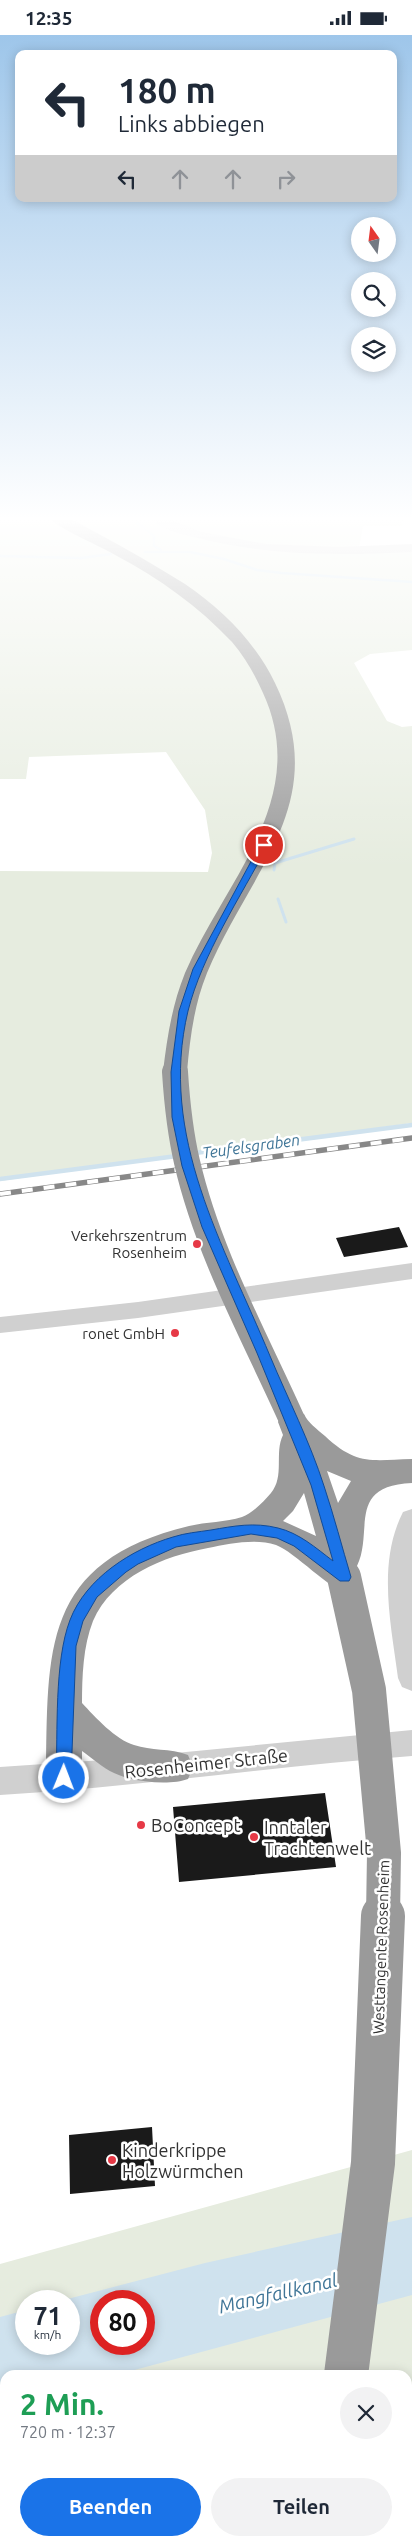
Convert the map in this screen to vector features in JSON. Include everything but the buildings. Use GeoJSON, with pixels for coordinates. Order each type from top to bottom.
{"type":"FeatureCollection","features":[{"type":"Feature","properties":{"kind":"highway","name":"Westtangente Rosenheim"},"geometry":{"type":"LineString","coordinates":[[234,634],[243,643],[267,679],[284,725],[288,775],[279,810],[256,862],[198,969],[184,1011],[176,1072],[181,1140],[196,1197],[217,1251],[318,1485],[344,1577],[368,1690],[384,1853],[382,1955],[372,2163],[347,2370]]}},
{"type":"Feature","properties":{"kind":"highway"},"geometry":{"type":"LineString","coordinates":[[292,1422],[315,1448],[334,1463],[349,1469],[397,1472]]}},
{"type":"Feature","properties":{"kind":"highway"},"geometry":{"type":"LineString","coordinates":[[251,1528],[271,1514],[287,1496],[295,1479],[292,1422]]}},
{"type":"Feature","properties":{"kind":"highway"},"geometry":{"type":"LineString","coordinates":[[344,1577],[346,1529],[352,1507],[362,1489],[397,1472]]}},
{"type":"Feature","properties":{"kind":"highway"},"geometry":{"type":"LineString","coordinates":[[64,1778],[65,1711],[69,1646],[77,1619],[92,1593],[110,1576],[133,1560],[175,1542],[251,1528],[278,1533],[298,1542],[344,1577]]}},
{"type":"Feature","properties":{"kind":"highway"},"geometry":{"type":"LineString","coordinates":[[65,1711],[90,1736],[126,1761],[175,1767]]}},
{"type":"Feature","properties":{"kind":"street"},"geometry":{"type":"LineString","coordinates":[[0,1325],[138,1310],[412,1271]]}},
{"type":"Feature","properties":{"kind":"street"},"geometry":{"type":"LineString","coordinates":[[411,1664],[402,1613],[402,1573],[407,1532],[412,1521]]}},
{"type":"Feature","properties":{"kind":"street","name":"Rosenheimer Straße"},"geometry":{"type":"LineString","coordinates":[[0,1781],[64,1778],[342,1747],[412,1743]]}},
{"type":"Feature","properties":{"kind":"shaded area"},"geometry":{"type":"Polygon","coordinates":[[[0,634],[412,634],[412,650],[370,654],[354,663],[387,721],[402,727],[412,726],[412,1123],[0,1181],[0,871],[208,872],[212,853],[205,810],[166,752],[29,757],[26,779],[0,779],[0,634]]]}},
{"type":"Feature","properties":{"kind":"shaded area"},"geometry":{"type":"Polygon","coordinates":[[[412,2150],[412,2370],[0,2370],[0,2264],[412,2150]]]}},
{"type":"Feature","properties":{"kind":"water","name":"Mangfallkanal"},"geometry":{"type":"Polygon","coordinates":[[[412,2217],[412,2295],[134,2370],[0,2370],[0,2317],[15,2313],[15,2355],[80,2355],[80,2296],[90,2293],[90,2355],[155,2355],[155,2290],[102,2290],[205,2263],[412,2217]]]}},
{"type":"Feature","properties":{"kind":"waterway"},"geometry":{"type":"LineString","coordinates":[[274,870],[275,863],[354,839]]}},
{"type":"Feature","properties":{"kind":"waterway"},"geometry":{"type":"LineString","coordinates":[[278,899],[286,922]]}},
{"type":"Feature","properties":{"kind":"waterway","name":"Teufelsgraben"},"geometry":{"type":"LineString","coordinates":[[195,1153],[412,1125]]}},
{"type":"Feature","properties":{"kind":"waterway","name":"Teufelsgraben"},"geometry":{"type":"LineString","coordinates":[[0,1179],[177,1156]]}},
{"type":"Feature","properties":{"kind":"railway"},"geometry":{"type":"LineString","coordinates":[[0,1194],[412,1138]]}},
{"type":"Feature","properties":{"kind":"place","name":"Verkehrszentrum Rosenheim"},"geometry":{"type":"Point","coordinates":[197,1244]}},
{"type":"Feature","properties":{"kind":"place","name":"ronet GmbH"},"geometry":{"type":"Point","coordinates":[175,1333]}},
{"type":"Feature","properties":{"kind":"place","name":"BoConcept"},"geometry":{"type":"Point","coordinates":[141,1825]}},
{"type":"Feature","properties":{"kind":"place","name":"Inntaler Trachtenwelt"},"geometry":{"type":"Point","coordinates":[254,1837]}},
{"type":"Feature","properties":{"kind":"place","name":"Kinderkrippe Holzwürmchen"},"geometry":{"type":"Point","coordinates":[112,2160]}},
{"type":"Feature","properties":{"kind":"route"},"geometry":{"type":"LineString","coordinates":[[64,1778],[65,1711],[69,1646],[77,1619],[92,1593],[110,1576],[150,1551],[175,1542],[251,1528],[278,1533],[298,1542],[316,1553],[344,1577],[318,1485],[263,1353],[217,1251],[196,1197],[187,1166],[177,1117],[176,1072],[178,1043],[184,1011],[198,969],[264,845]]}}]}
